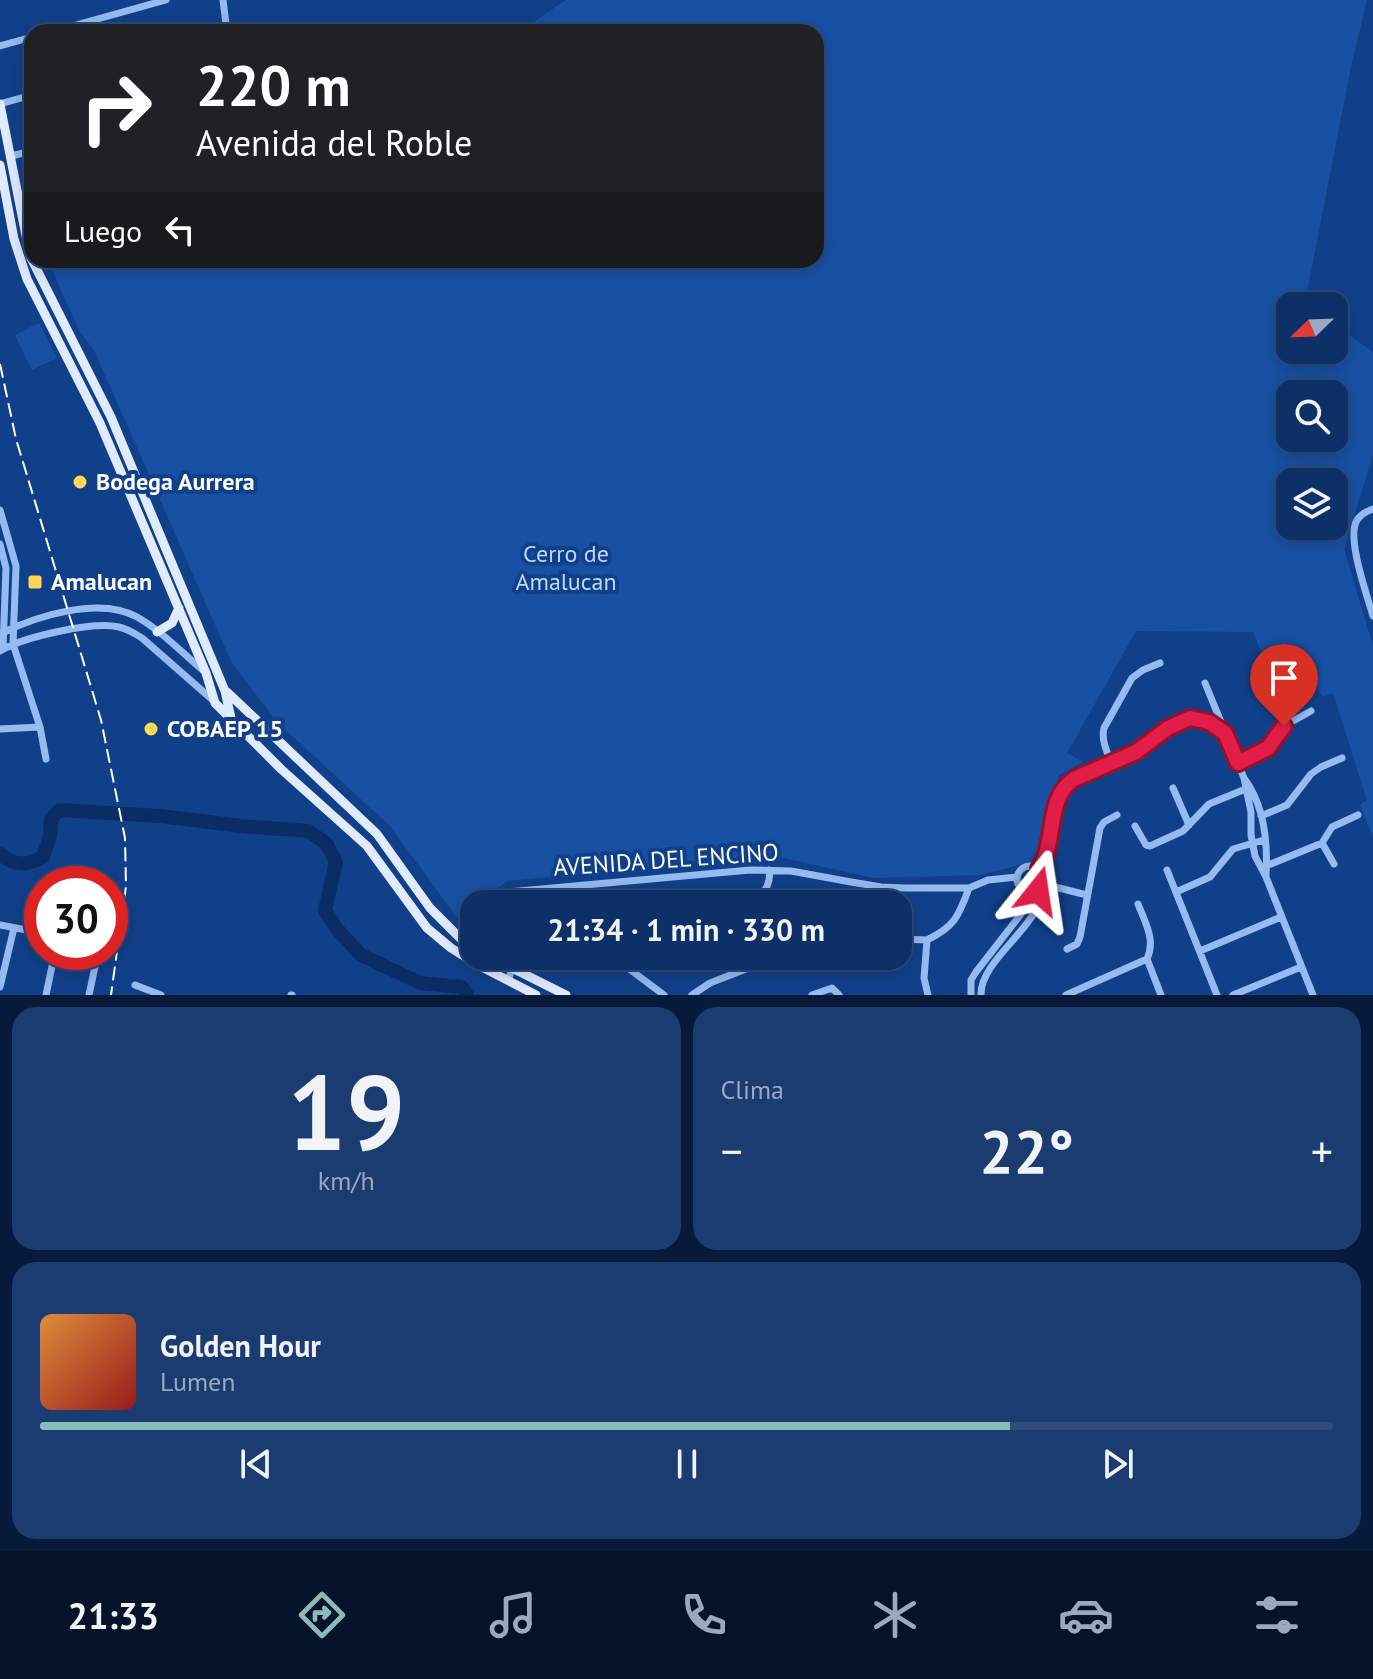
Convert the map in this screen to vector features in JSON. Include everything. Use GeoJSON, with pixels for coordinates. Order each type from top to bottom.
{"type":"FeatureCollection","features":[{"type":"Feature","properties":{"kind":"main road"},"geometry":{"type":"LineString","coordinates":[[0,104],[24,232]]}},
{"type":"Feature","properties":{"kind":"main road"},"geometry":{"type":"LineString","coordinates":[[0,165],[14,239],[27,279],[100,423],[206,673],[215,703],[281,769],[367,846],[427,928],[478,965],[536,995]]}},
{"type":"Feature","properties":{"kind":"main road"},"geometry":{"type":"LineString","coordinates":[[35,268],[111,417],[225,691],[231,718]]}},
{"type":"Feature","properties":{"kind":"main road"},"geometry":{"type":"LineString","coordinates":[[157,632],[172,623],[179,608]]}},
{"type":"Feature","properties":{"kind":"main road"},"geometry":{"type":"LineString","coordinates":[[206,673],[377,834],[430,908],[460,938]]}},
{"type":"Feature","properties":{"kind":"main road"},"geometry":{"type":"LineString","coordinates":[[521,970],[566,995]]}},
{"type":"Feature","properties":{"kind":"street"},"geometry":{"type":"LineString","coordinates":[[80,24],[166,0]]}},
{"type":"Feature","properties":{"kind":"street"},"geometry":{"type":"LineString","coordinates":[[223,0],[226,24]]}},
{"type":"Feature","properties":{"kind":"street"},"geometry":{"type":"LineString","coordinates":[[0,46],[24,39]]}},
{"type":"Feature","properties":{"kind":"street"},"geometry":{"type":"LineString","coordinates":[[0,104],[24,97]]}},
{"type":"Feature","properties":{"kind":"street"},"geometry":{"type":"LineString","coordinates":[[11,156],[24,153]]}},
{"type":"Feature","properties":{"kind":"street"},"geometry":{"type":"LineString","coordinates":[[20,209],[24,208]]}},
{"type":"Feature","properties":{"kind":"street"},"geometry":{"type":"LineString","coordinates":[[1373,509],[1360,515],[1353,534],[1373,616]]}},
{"type":"Feature","properties":{"kind":"street"},"geometry":{"type":"LineString","coordinates":[[0,510],[16,566],[13,644],[40,727],[46,759]]}},
{"type":"Feature","properties":{"kind":"street"},"geometry":{"type":"LineString","coordinates":[[0,544],[6,568],[1,649],[73,628],[115,626],[142,638],[215,703]]}},
{"type":"Feature","properties":{"kind":"street"},"geometry":{"type":"LineString","coordinates":[[1362,579],[1372,574]]}},
{"type":"Feature","properties":{"kind":"street"},"geometry":{"type":"LineString","coordinates":[[2,633],[68,611],[112,607],[137,617],[206,673]]}},
{"type":"Feature","properties":{"kind":"street"},"geometry":{"type":"LineString","coordinates":[[2,616],[14,617]]}},
{"type":"Feature","properties":{"kind":"street"},"geometry":{"type":"LineString","coordinates":[[1111,763],[1103,742],[1104,728],[1132,678],[1160,663]]}},
{"type":"Feature","properties":{"kind":"street"},"geometry":{"type":"LineString","coordinates":[[1205,683],[1261,816],[1263,866]]}},
{"type":"Feature","properties":{"kind":"street"},"geometry":{"type":"LineString","coordinates":[[1273,700],[1284,726]]}},
{"type":"Feature","properties":{"kind":"street"},"geometry":{"type":"LineString","coordinates":[[1238,763],[1268,748],[1284,726],[1311,711]]}},
{"type":"Feature","properties":{"kind":"street"},"geometry":{"type":"LineString","coordinates":[[1039,869],[1048,854],[1057,801],[1066,784],[1136,752],[1168,728],[1190,718],[1209,722],[1225,733]]}},
{"type":"Feature","properties":{"kind":"street"},"geometry":{"type":"LineString","coordinates":[[0,729],[40,727]]}},
{"type":"Feature","properties":{"kind":"street"},"geometry":{"type":"LineString","coordinates":[[1261,816],[1287,805],[1315,770],[1342,758]]}},
{"type":"Feature","properties":{"kind":"street"},"geometry":{"type":"LineString","coordinates":[[1173,788],[1189,825]]}},
{"type":"Feature","properties":{"kind":"street"},"geometry":{"type":"LineString","coordinates":[[1135,826],[1146,845],[1150,846],[1183,831],[1209,804],[1248,788]]}},
{"type":"Feature","properties":{"kind":"street"},"geometry":{"type":"LineString","coordinates":[[1248,788],[1252,839],[1313,995]]}},
{"type":"Feature","properties":{"kind":"street"},"geometry":{"type":"LineString","coordinates":[[1067,949],[1079,941],[1100,828],[1117,815]]}},
{"type":"Feature","properties":{"kind":"street"},"geometry":{"type":"LineString","coordinates":[[1263,866],[1322,843],[1332,827],[1358,815]]}},
{"type":"Feature","properties":{"kind":"street"},"geometry":{"type":"LineString","coordinates":[[1252,839],[1259,843],[1264,836]]}},
{"type":"Feature","properties":{"kind":"street"},"geometry":{"type":"LineString","coordinates":[[1176,892],[1205,881],[1233,849],[1252,839]]}},
{"type":"Feature","properties":{"kind":"street"},"geometry":{"type":"LineString","coordinates":[[1322,843],[1334,864]]}},
{"type":"Feature","properties":{"kind":"street"},"geometry":{"type":"LineString","coordinates":[[981,995],[984,977],[1035,910],[1042,886],[1044,878],[1039,869],[1029,866],[1019,872],[1017,883],[1026,892],[1034,892],[1042,886],[1087,895]]}},
{"type":"Feature","properties":{"kind":"street"},"geometry":{"type":"LineString","coordinates":[[764,890],[769,882],[769,870]]}},
{"type":"Feature","properties":{"kind":"street","name":"AVENIDA DEL ENCINO"},"geometry":{"type":"LineString","coordinates":[[531,890],[769,870],[881,887],[969,888],[988,880],[1017,877]]}},
{"type":"Feature","properties":{"kind":"street"},"geometry":{"type":"LineString","coordinates":[[1167,870],[1217,995]]}},
{"type":"Feature","properties":{"kind":"street"},"geometry":{"type":"LineString","coordinates":[[912,939],[927,940],[940,934],[956,920],[969,888]]}},
{"type":"Feature","properties":{"kind":"street"},"geometry":{"type":"LineString","coordinates":[[971,995],[971,980],[1021,914],[1026,892]]}},
{"type":"Feature","properties":{"kind":"street"},"geometry":{"type":"LineString","coordinates":[[1066,995],[1147,959],[1151,939],[1138,904]]}},
{"type":"Feature","properties":{"kind":"street"},"geometry":{"type":"LineString","coordinates":[[1200,951],[1281,917]]}},
{"type":"Feature","properties":{"kind":"street"},"geometry":{"type":"LineString","coordinates":[[0,925],[24,930]]}},
{"type":"Feature","properties":{"kind":"street"},"geometry":{"type":"LineString","coordinates":[[0,987],[14,928]]}},
{"type":"Feature","properties":{"kind":"street"},"geometry":{"type":"LineString","coordinates":[[927,940],[924,978],[928,995]]}},
{"type":"Feature","properties":{"kind":"street"},"geometry":{"type":"LineString","coordinates":[[1147,959],[1161,995]]}},
{"type":"Feature","properties":{"kind":"street"},"geometry":{"type":"LineString","coordinates":[[1233,995],[1301,967]]}},
{"type":"Feature","properties":{"kind":"street"},"geometry":{"type":"LineString","coordinates":[[46,995],[51,970]]}},
{"type":"Feature","properties":{"kind":"street"},"geometry":{"type":"LineString","coordinates":[[89,995],[94,970]]}},
{"type":"Feature","properties":{"kind":"street"},"geometry":{"type":"LineString","coordinates":[[508,981],[509,970]]}},
{"type":"Feature","properties":{"kind":"street"},"geometry":{"type":"LineString","coordinates":[[631,970],[664,995]]}},
{"type":"Feature","properties":{"kind":"street"},"geometry":{"type":"LineString","coordinates":[[692,995],[710,983],[743,970]]}},
{"type":"Feature","properties":{"kind":"street"},"geometry":{"type":"LineString","coordinates":[[135,985],[161,995]]}},
{"type":"Feature","properties":{"kind":"street"},"geometry":{"type":"LineString","coordinates":[[812,995],[832,988],[839,995]]}},
{"type":"Feature","properties":{"kind":"green space","name":"Cerro de Amalucan"},"geometry":{"type":"Polygon","coordinates":[[[566,0],[1367,0],[1307,292],[1276,292],[1276,364],[1348,364],[1348,334],[1373,352],[1373,455],[1348,536],[1348,468],[1276,468],[1276,540],[1347,540],[1344,549],[1373,646],[1373,837],[1360,805],[1367,800],[1333,693],[1322,697],[1311,673],[1299,676],[1289,650],[1264,659],[1253,632],[1136,631],[1067,753],[1083,762],[1059,775],[1038,860],[981,875],[873,878],[780,857],[508,881],[495,890],[460,890],[460,920],[390,826],[277,722],[232,663],[94,350],[80,332],[51,268],[824,268],[824,24],[531,24],[566,0]]]}},
{"type":"Feature","properties":{"kind":"green space"},"geometry":{"type":"Polygon","coordinates":[[[39,323],[57,358],[32,370],[15,335],[39,323]]]}},
{"type":"Feature","properties":{"kind":"waterway"},"geometry":{"type":"LineString","coordinates":[[0,854],[21,863],[43,857],[50,836],[51,820],[59,810],[160,816],[308,831],[326,843],[336,862],[325,910],[336,928],[361,955],[420,983],[462,987],[467,995]]}},
{"type":"Feature","properties":{"kind":"railway"},"geometry":{"type":"LineString","coordinates":[[0,364],[16,439],[101,720],[125,838],[126,886],[111,995]]}},
{"type":"Feature","properties":{"kind":"place","name":"Bodega Aurrera"},"geometry":{"type":"Point","coordinates":[80,482]}},
{"type":"Feature","properties":{"kind":"place","name":"Amalucan"},"geometry":{"type":"Point","coordinates":[35,582]}},
{"type":"Feature","properties":{"kind":"place","name":"COBAEP 15"},"geometry":{"type":"Point","coordinates":[151,729]}},
{"type":"Feature","properties":{"kind":"route"},"geometry":{"type":"LineString","coordinates":[[1038,891],[1044,878],[1039,869],[1048,854],[1057,801],[1066,784],[1136,752],[1168,728],[1190,718],[1209,722],[1225,733],[1238,763],[1268,748],[1284,726]]}}]}
